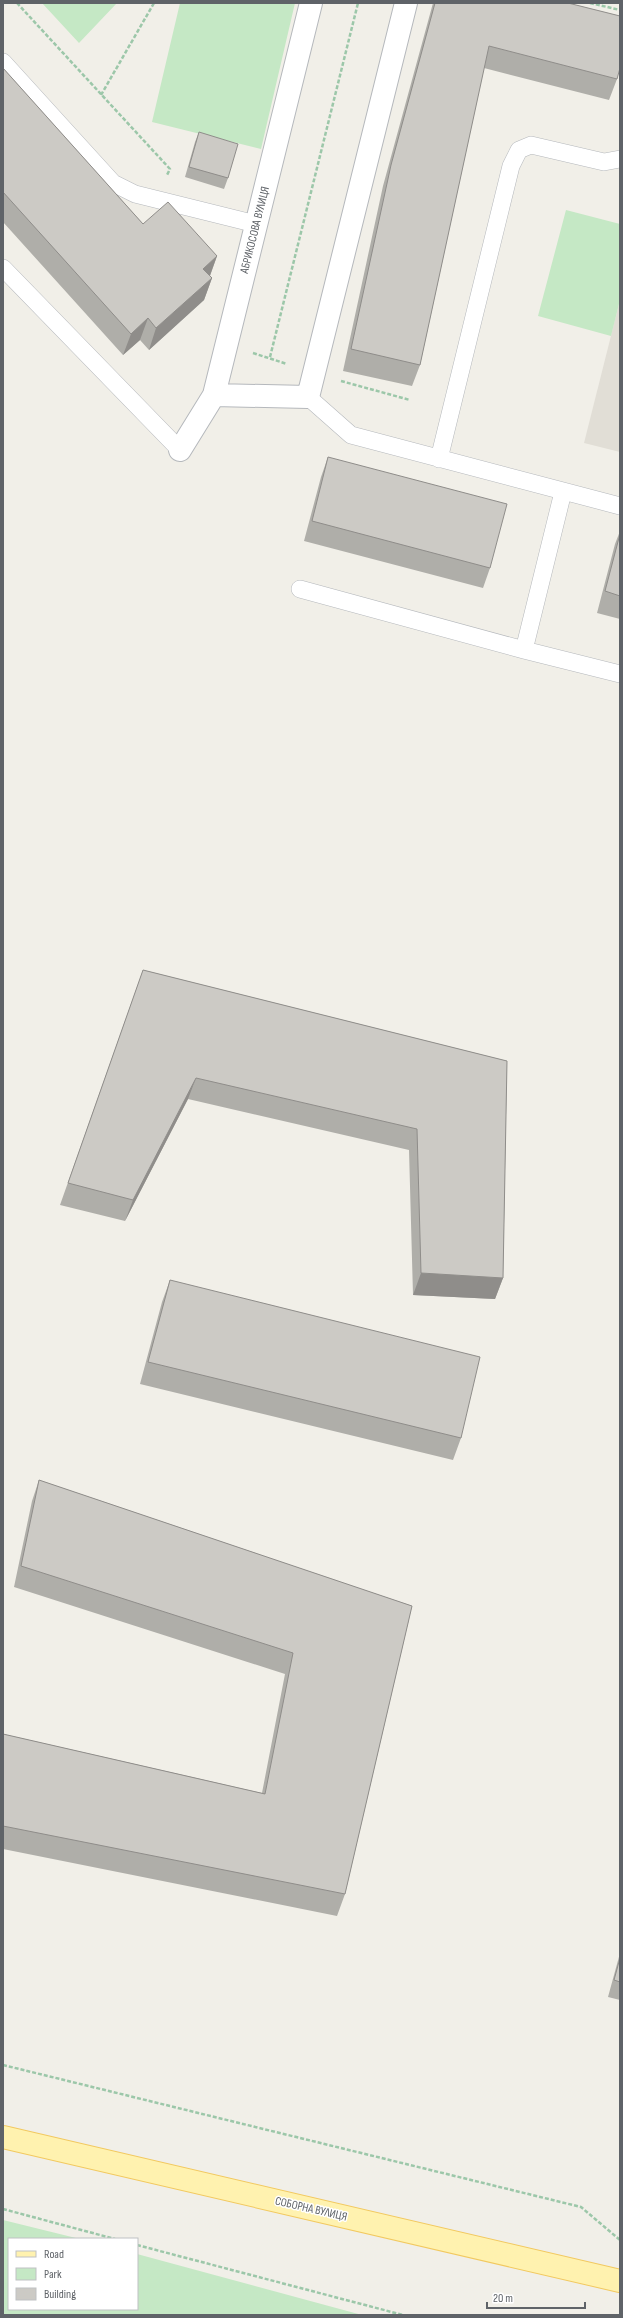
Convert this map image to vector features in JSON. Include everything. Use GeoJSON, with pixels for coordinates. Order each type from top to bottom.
{"type":"FeatureCollection","features":[{"type":"Feature","properties":{"kind":"main road","name":"СОБОРНА ВУЛИЦЯ"},"geometry":{"type":"LineString","coordinates":[[3,2136],[620,2281]]}},
{"type":"Feature","properties":{"kind":"street","name":"АБРИКОСОВА ВУЛИЦЯ"},"geometry":{"type":"LineString","coordinates":[[180,450],[214,395],[311,3]]}},
{"type":"Feature","properties":{"kind":"street"},"geometry":{"type":"LineString","coordinates":[[214,395],[308,396],[406,3]]}},
{"type":"Feature","properties":{"kind":"lane"},"geometry":{"type":"LineString","coordinates":[[3,62],[112,183],[135,194],[256,224]]}},
{"type":"Feature","properties":{"kind":"lane"},"geometry":{"type":"LineString","coordinates":[[439,459],[511,166],[519,150],[531,145],[604,162],[620,159]]}},
{"type":"Feature","properties":{"kind":"lane"},"geometry":{"type":"LineString","coordinates":[[3,268],[180,450]]}},
{"type":"Feature","properties":{"kind":"lane"},"geometry":{"type":"LineString","coordinates":[[308,396],[351,435],[620,506]]}},
{"type":"Feature","properties":{"kind":"lane"},"geometry":{"type":"LineString","coordinates":[[524,650],[563,492]]}},
{"type":"Feature","properties":{"kind":"lane"},"geometry":{"type":"LineString","coordinates":[[300,589],[524,650],[620,674]]}},
{"type":"Feature","properties":{"kind":"path"},"geometry":{"type":"LineString","coordinates":[[17,3],[170,169],[154,199]]}},
{"type":"Feature","properties":{"kind":"path"},"geometry":{"type":"LineString","coordinates":[[102,95],[154,3]]}},
{"type":"Feature","properties":{"kind":"path"},"geometry":{"type":"LineString","coordinates":[[270,357],[358,3]]}},
{"type":"Feature","properties":{"kind":"path"},"geometry":{"type":"LineString","coordinates":[[590,3],[620,10]]}},
{"type":"Feature","properties":{"kind":"path"},"geometry":{"type":"LineString","coordinates":[[3,2065],[581,2207],[620,2240]]}},
{"type":"Feature","properties":{"kind":"path"},"geometry":{"type":"LineString","coordinates":[[3,2209],[111,2238]]}},
{"type":"Feature","properties":{"kind":"path"},"geometry":{"type":"LineString","coordinates":[[138,2245],[403,2315]]}},
{"type":"Feature","properties":{"kind":"shaded area"},"geometry":{"type":"Polygon","coordinates":[[[620,300],[620,452],[584,443],[620,300]]]}},
{"type":"Feature","properties":{"kind":"green space"},"geometry":{"type":"Polygon","coordinates":[[[42,3],[117,3],[79,43],[42,3]]]}},
{"type":"Feature","properties":{"kind":"green space"},"geometry":{"type":"Polygon","coordinates":[[[180,3],[295,3],[261,149],[152,122],[180,3]]]}},
{"type":"Feature","properties":{"kind":"green space"},"geometry":{"type":"Polygon","coordinates":[[[566,210],[620,224],[620,300],[611,336],[538,316],[566,210]]]}},
{"type":"Feature","properties":{"kind":"green space"},"geometry":{"type":"Polygon","coordinates":[[[3,2220],[76,2238],[8,2238],[8,2310],[138,2310],[138,2254],[362,2315],[3,2315],[3,2220]]]}},
{"type":"Feature","properties":{"kind":"building"},"geometry":{"type":"Polygon","coordinates":[[[435,3],[568,3],[620,16],[620,68],[617,79],[489,46],[420,365],[351,349],[391,165],[435,3]]]}},
{"type":"Feature","properties":{"kind":"building"},"geometry":{"type":"Polygon","coordinates":[[[3,68],[143,224],[168,202],[217,256],[203,269],[212,278],[156,328],[148,318],[131,334],[3,192],[3,68]]]}},
{"type":"Feature","properties":{"kind":"building"},"geometry":{"type":"Polygon","coordinates":[[[199,132],[238,144],[228,178],[189,167],[199,132]]]}},
{"type":"Feature","properties":{"kind":"building"},"geometry":{"type":"Polygon","coordinates":[[[328,457],[507,504],[490,568],[312,521],[328,457]]]}},
{"type":"Feature","properties":{"kind":"building"},"geometry":{"type":"Polygon","coordinates":[[[620,534],[620,596],[605,591],[620,534]]]}},
{"type":"Feature","properties":{"kind":"building"},"geometry":{"type":"Polygon","coordinates":[[[143,970],[507,1061],[503,1278],[421,1273],[417,1129],[196,1078],[133,1200],[68,1183],[143,970]]]}},
{"type":"Feature","properties":{"kind":"building"},"geometry":{"type":"Polygon","coordinates":[[[170,1280],[480,1357],[461,1438],[148,1362],[170,1280]]]}},
{"type":"Feature","properties":{"kind":"building"},"geometry":{"type":"Polygon","coordinates":[[[39,1480],[412,1606],[345,1894],[3,1826],[3,1734],[265,1794],[293,1653],[21,1566],[39,1480]]]}},
{"type":"Feature","properties":{"kind":"building"},"geometry":{"type":"Polygon","coordinates":[[[620,1958],[620,1982],[614,1980],[620,1958]]]}}]}
